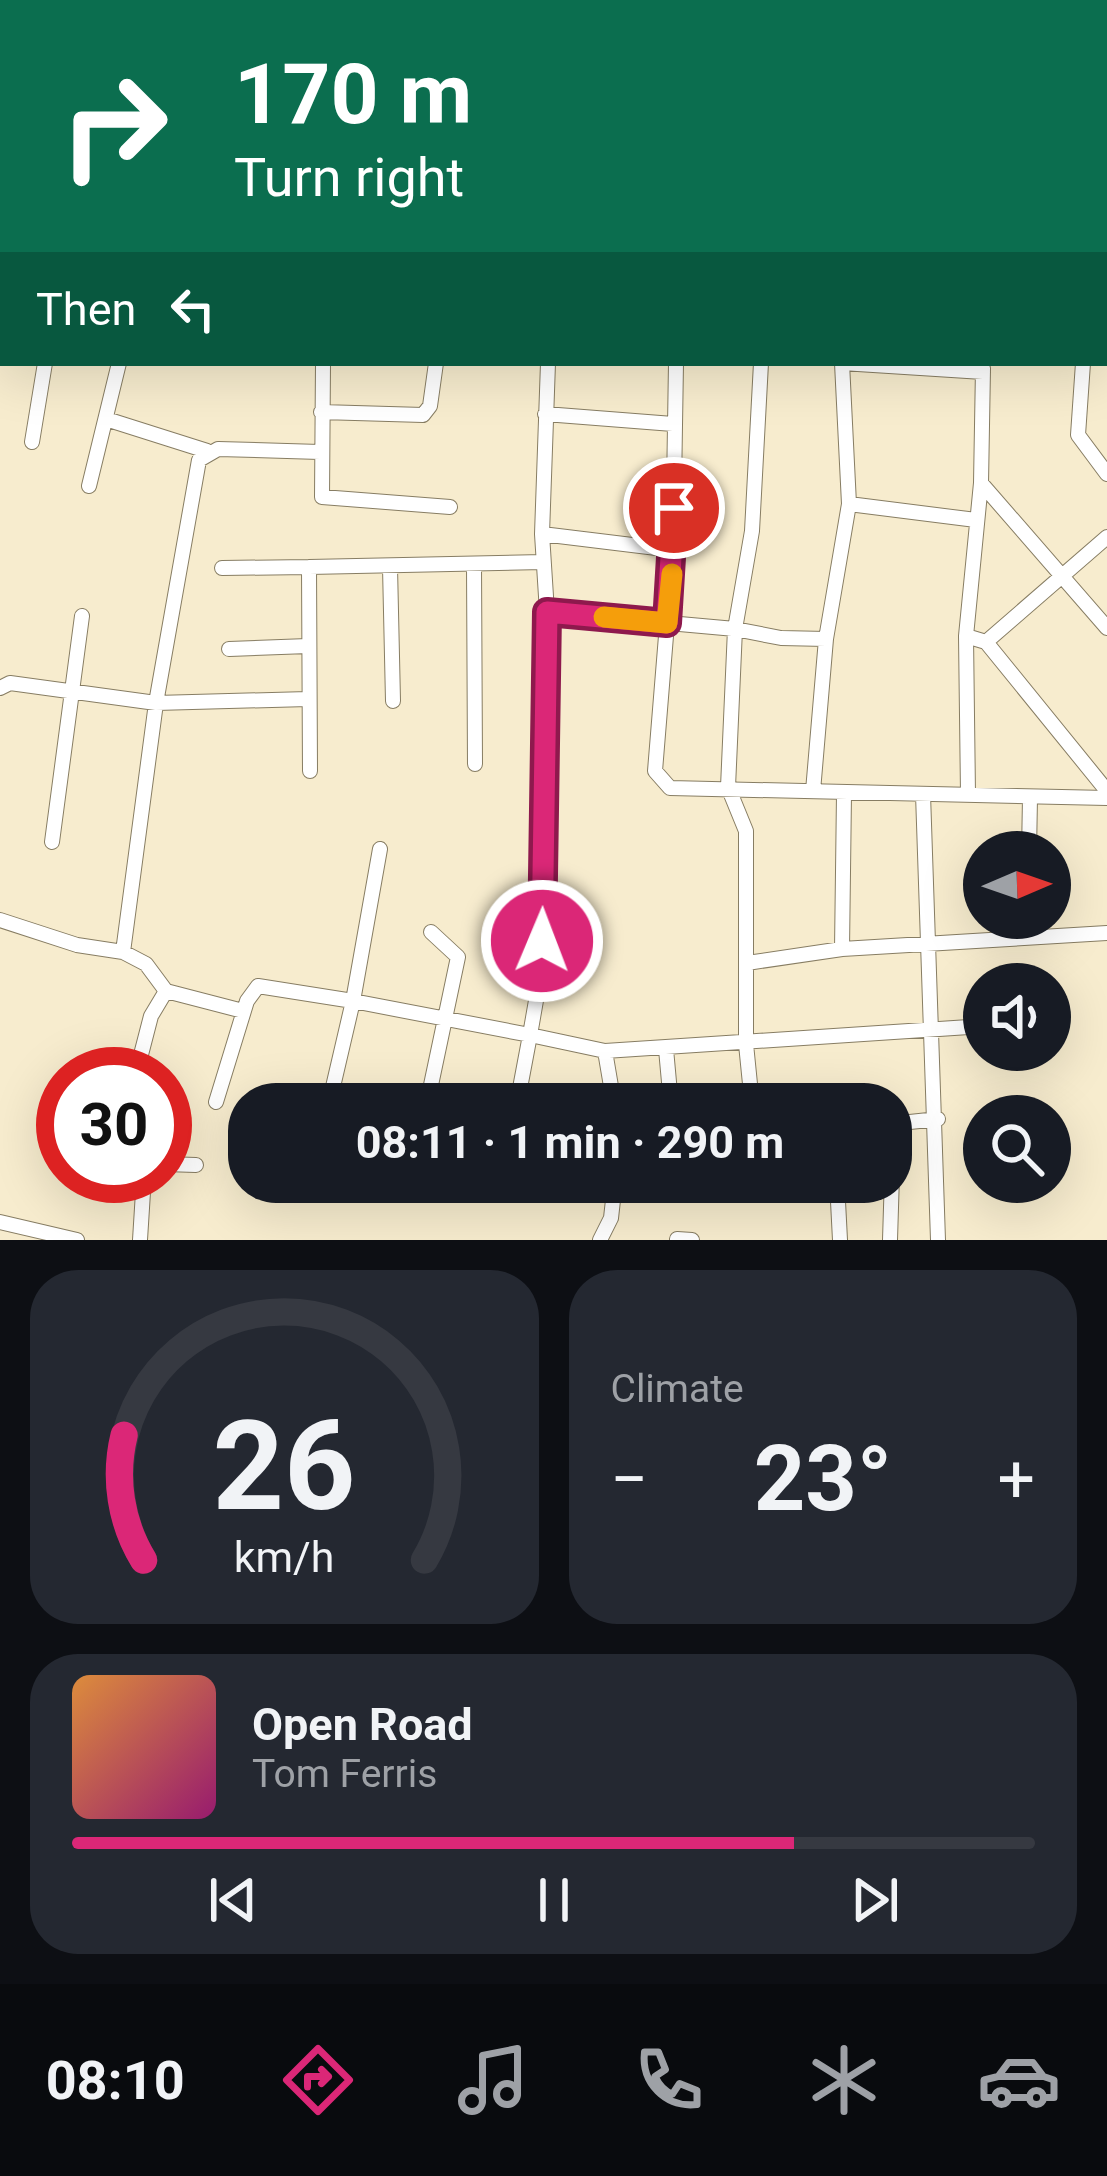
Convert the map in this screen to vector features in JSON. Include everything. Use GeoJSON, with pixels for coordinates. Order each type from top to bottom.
{"type":"FeatureCollection","features":[{"type":"Feature","properties":{"kind":"street"},"geometry":{"type":"LineString","coordinates":[[32,442],[45,366]]}},
{"type":"Feature","properties":{"kind":"street"},"geometry":{"type":"LineString","coordinates":[[89,486],[118,366]]}},
{"type":"Feature","properties":{"kind":"street"},"geometry":{"type":"LineString","coordinates":[[323,366],[322,497],[450,507]]}},
{"type":"Feature","properties":{"kind":"street"},"geometry":{"type":"LineString","coordinates":[[321,412],[423,415],[430,406],[436,366]]}},
{"type":"Feature","properties":{"kind":"street"},"geometry":{"type":"LineString","coordinates":[[522,1083],[542,965],[547,612],[542,534],[548,366]]}},
{"type":"Feature","properties":{"kind":"street"},"geometry":{"type":"LineString","coordinates":[[676,366],[674,550],[656,771],[670,788],[1030,798],[1107,795]]}},
{"type":"Feature","properties":{"kind":"street"},"geometry":{"type":"LineString","coordinates":[[750,1083],[746,831],[728,787],[735,628],[752,532],[760,366]]}},
{"type":"Feature","properties":{"kind":"street"},"geometry":{"type":"LineString","coordinates":[[813,791],[826,639],[849,504],[842,366]]}},
{"type":"Feature","properties":{"kind":"street"},"geometry":{"type":"LineString","coordinates":[[927,366],[983,368],[981,483],[966,637],[968,794]]}},
{"type":"Feature","properties":{"kind":"street"},"geometry":{"type":"LineString","coordinates":[[1084,366],[1078,435],[1107,474]]}},
{"type":"Feature","properties":{"kind":"street"},"geometry":{"type":"LineString","coordinates":[[545,414],[673,424]]}},
{"type":"Feature","properties":{"kind":"street"},"geometry":{"type":"LineString","coordinates":[[106,419],[207,451],[320,452]]}},
{"type":"Feature","properties":{"kind":"street"},"geometry":{"type":"LineString","coordinates":[[123,952],[156,703],[197,469],[207,451]]}},
{"type":"Feature","properties":{"kind":"street"},"geometry":{"type":"LineString","coordinates":[[981,483],[1107,628]]}},
{"type":"Feature","properties":{"kind":"street"},"geometry":{"type":"LineString","coordinates":[[849,504],[976,520]]}},
{"type":"Feature","properties":{"kind":"street"},"geometry":{"type":"LineString","coordinates":[[542,534],[674,550]]}},
{"type":"Feature","properties":{"kind":"street"},"geometry":{"type":"LineString","coordinates":[[986,642],[1107,537]]}},
{"type":"Feature","properties":{"kind":"street"},"geometry":{"type":"LineString","coordinates":[[222,568],[543,562]]}},
{"type":"Feature","properties":{"kind":"street"},"geometry":{"type":"LineString","coordinates":[[474,566],[475,764]]}},
{"type":"Feature","properties":{"kind":"street"},"geometry":{"type":"LineString","coordinates":[[309,567],[310,771]]}},
{"type":"Feature","properties":{"kind":"street"},"geometry":{"type":"LineString","coordinates":[[390,567],[393,701]]}},
{"type":"Feature","properties":{"kind":"street"},"geometry":{"type":"LineString","coordinates":[[547,612],[826,639]]}},
{"type":"Feature","properties":{"kind":"street"},"geometry":{"type":"LineString","coordinates":[[52,842],[82,616]]}},
{"type":"Feature","properties":{"kind":"street"},"geometry":{"type":"LineString","coordinates":[[966,637],[986,642],[1107,795]]}},
{"type":"Feature","properties":{"kind":"street"},"geometry":{"type":"LineString","coordinates":[[229,649],[308,646]]}},
{"type":"Feature","properties":{"kind":"street"},"geometry":{"type":"LineString","coordinates":[[0,688],[10,683],[156,703],[308,699]]}},
{"type":"Feature","properties":{"kind":"street"},"geometry":{"type":"LineString","coordinates":[[842,949],[844,794]]}},
{"type":"Feature","properties":{"kind":"street"},"geometry":{"type":"LineString","coordinates":[[923,794],[938,1119],[938,1240]]}},
{"type":"Feature","properties":{"kind":"street"},"geometry":{"type":"LineString","coordinates":[[1029,831],[1030,798]]}},
{"type":"Feature","properties":{"kind":"street"},"geometry":{"type":"LineString","coordinates":[[334,1083],[380,850]]}},
{"type":"Feature","properties":{"kind":"street"},"geometry":{"type":"LineString","coordinates":[[0,920],[77,945],[123,952],[146,964],[166,991],[243,1011]]}},
{"type":"Feature","properties":{"kind":"street"},"geometry":{"type":"LineString","coordinates":[[431,932],[458,957],[432,1083]]}},
{"type":"Feature","properties":{"kind":"street"},"geometry":{"type":"LineString","coordinates":[[1071,936],[1107,933]]}},
{"type":"Feature","properties":{"kind":"street"},"geometry":{"type":"LineString","coordinates":[[747,963],[842,949],[1026,939]]}},
{"type":"Feature","properties":{"kind":"street"},"geometry":{"type":"LineString","coordinates":[[216,1102],[243,1011],[252,990],[264,984],[605,1051],[963,1028]]}},
{"type":"Feature","properties":{"kind":"street"},"geometry":{"type":"LineString","coordinates":[[143,1047],[151,1016],[166,991]]}},
{"type":"Feature","properties":{"kind":"street"},"geometry":{"type":"LineString","coordinates":[[667,1048],[669,1083]]}},
{"type":"Feature","properties":{"kind":"street"},"geometry":{"type":"LineString","coordinates":[[605,1051],[610,1083]]}},
{"type":"Feature","properties":{"kind":"street"},"geometry":{"type":"LineString","coordinates":[[912,1122],[938,1119]]}},
{"type":"Feature","properties":{"kind":"street"},"geometry":{"type":"LineString","coordinates":[[192,1165],[196,1165]]}},
{"type":"Feature","properties":{"kind":"street"},"geometry":{"type":"LineString","coordinates":[[140,1240],[142,1203]]}},
{"type":"Feature","properties":{"kind":"street"},"geometry":{"type":"LineString","coordinates":[[600,1240],[613,1203]]}},
{"type":"Feature","properties":{"kind":"street"},"geometry":{"type":"LineString","coordinates":[[838,1203],[840,1240]]}},
{"type":"Feature","properties":{"kind":"street"},"geometry":{"type":"LineString","coordinates":[[890,1240],[891,1203]]}},
{"type":"Feature","properties":{"kind":"street"},"geometry":{"type":"LineString","coordinates":[[0,1222],[77,1240]]}},
{"type":"Feature","properties":{"kind":"street"},"geometry":{"type":"LineString","coordinates":[[676,1239],[692,1240]]}},
{"type":"Feature","properties":{"kind":"slow traffic"},"geometry":{"type":"LineString","coordinates":[[604,617],[667,623],[672,574]]}},
{"type":"Feature","properties":{"kind":"route"},"geometry":{"type":"LineString","coordinates":[[542,941],[540,826],[547,612],[667,623],[674,508]]}}]}
